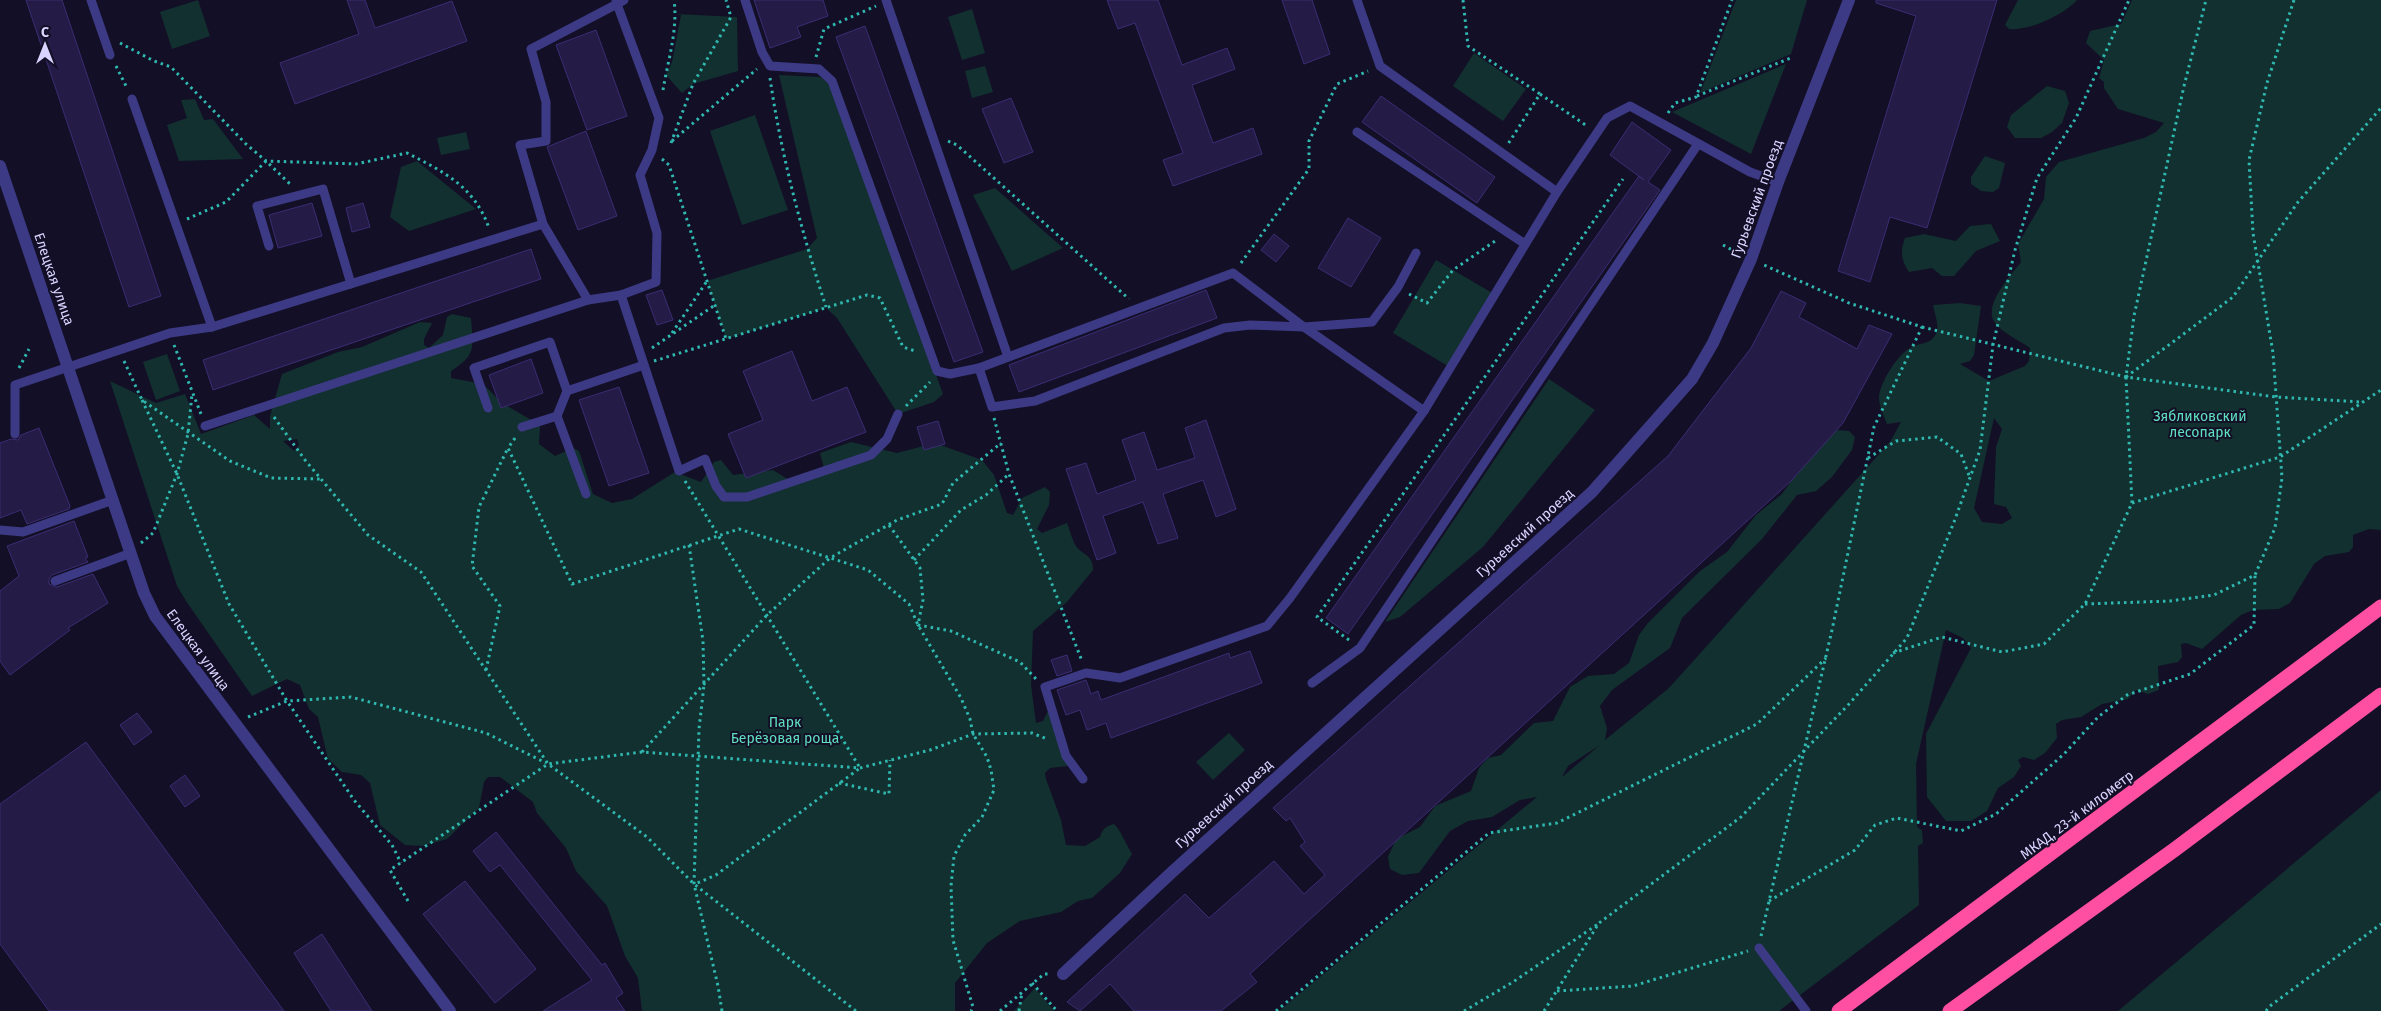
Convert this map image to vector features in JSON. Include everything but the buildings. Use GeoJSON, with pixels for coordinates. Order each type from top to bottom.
{"type":"FeatureCollection","features":[{"type":"Feature","properties":{"kind":"highway","name":"МКАД, 23-й километр"},"geometry":{"type":"LineString","coordinates":[[1839,1011],[2381,607]]}},
{"type":"Feature","properties":{"kind":"highway"},"geometry":{"type":"LineString","coordinates":[[1950,1011],[2174,850],[2378,697]]}},
{"type":"Feature","properties":{"kind":"street","name":"Гурьевский проезд"},"geometry":{"type":"LineString","coordinates":[[1063,974],[1170,874],[1592,492],[1692,379],[1713,343],[1751,259],[1778,182],[1849,0]]}},
{"type":"Feature","properties":{"kind":"street","name":"Елецкая улица"},"geometry":{"type":"LineString","coordinates":[[0,166],[131,553],[155,616],[450,1011]]}},
{"type":"Feature","properties":{"kind":"lane"},"geometry":{"type":"LineString","coordinates":[[91,0],[110,55]]}},
{"type":"Feature","properties":{"kind":"lane"},"geometry":{"type":"LineString","coordinates":[[744,0],[770,66],[819,69],[832,81],[937,371],[950,374],[979,368],[1233,273],[1304,327],[1424,410]]}},
{"type":"Feature","properties":{"kind":"lane"},"geometry":{"type":"LineString","coordinates":[[886,0],[1008,357]]}},
{"type":"Feature","properties":{"kind":"lane"},"geometry":{"type":"LineString","coordinates":[[1357,0],[1380,66],[1557,192]]}},
{"type":"Feature","properties":{"kind":"lane"},"geometry":{"type":"LineString","coordinates":[[205,426],[588,300],[621,295],[656,282],[657,232],[640,175],[654,152],[659,118],[619,1],[531,48],[546,102],[546,141],[520,145],[543,224],[588,300]]}},
{"type":"Feature","properties":{"kind":"lane"},"geometry":{"type":"LineString","coordinates":[[132,99],[212,327]]}},
{"type":"Feature","properties":{"kind":"lane"},"geometry":{"type":"LineString","coordinates":[[1083,779],[1066,756],[1045,688],[1086,673],[1120,678],[1267,626],[1290,598],[1424,410],[1557,192],[1607,118],[1630,106],[1750,172],[1778,182]]}},
{"type":"Feature","properties":{"kind":"lane"},"geometry":{"type":"LineString","coordinates":[[1357,132],[1526,244]]}},
{"type":"Feature","properties":{"kind":"lane"},"geometry":{"type":"LineString","coordinates":[[1312,683],[1360,648],[1698,144]]}},
{"type":"Feature","properties":{"kind":"lane"},"geometry":{"type":"LineString","coordinates":[[269,246],[257,206],[323,189],[351,284]]}},
{"type":"Feature","properties":{"kind":"lane"},"geometry":{"type":"LineString","coordinates":[[15,434],[15,385],[170,333],[212,327],[543,224]]}},
{"type":"Feature","properties":{"kind":"lane"},"geometry":{"type":"LineString","coordinates":[[979,368],[992,407],[1035,401],[1224,328],[1250,325],[1304,327],[1372,322],[1398,287],[1416,253]]}},
{"type":"Feature","properties":{"kind":"lane"},"geometry":{"type":"LineString","coordinates":[[621,295],[679,472],[705,459],[716,486],[724,497],[747,497],[871,455],[887,439],[898,414]]}},
{"type":"Feature","properties":{"kind":"lane"},"geometry":{"type":"LineString","coordinates":[[488,408],[474,368],[550,342],[567,391],[557,416],[586,494]]}},
{"type":"Feature","properties":{"kind":"lane"},"geometry":{"type":"LineString","coordinates":[[567,391],[643,360]]}},
{"type":"Feature","properties":{"kind":"lane"},"geometry":{"type":"LineString","coordinates":[[522,427],[557,416]]}},
{"type":"Feature","properties":{"kind":"lane"},"geometry":{"type":"LineString","coordinates":[[0,530],[23,532],[113,500]]}},
{"type":"Feature","properties":{"kind":"lane"},"geometry":{"type":"LineString","coordinates":[[55,581],[131,553]]}},
{"type":"Feature","properties":{"kind":"lane"},"geometry":{"type":"LineString","coordinates":[[1759,948],[1806,1011]]}},
{"type":"Feature","properties":{"kind":"lane"},"geometry":{"type":"LineString","coordinates":[[1961,1011],[1968,997]]}},
{"type":"Feature","properties":{"kind":"path"},"geometry":{"type":"LineString","coordinates":[[663,92],[676,14],[674,0]]}},
{"type":"Feature","properties":{"kind":"path"},"geometry":{"type":"LineString","coordinates":[[671,143],[693,84],[731,17],[726,0]]}},
{"type":"Feature","properties":{"kind":"path"},"geometry":{"type":"LineString","coordinates":[[1463,0],[1468,46],[1597,132]]}},
{"type":"Feature","properties":{"kind":"path"},"geometry":{"type":"LineString","coordinates":[[1696,97],[1732,0]]}},
{"type":"Feature","properties":{"kind":"path"},"geometry":{"type":"LineString","coordinates":[[1464,1011],[1514,982],[1599,923],[1742,817],[1849,704],[1907,638],[1980,450],[1993,345],[2015,250],[2037,178],[2076,118],[2129,0]]}},
{"type":"Feature","properties":{"kind":"path"},"geometry":{"type":"LineString","coordinates":[[1892,653],[1942,637],[2002,652],[2044,644],[2085,604],[2132,503],[2126,377],[2134,316],[2162,182],[2206,0]]}},
{"type":"Feature","properties":{"kind":"path"},"geometry":{"type":"LineString","coordinates":[[1769,901],[1855,850],[1875,826],[1896,818],[1961,830],[1996,814],[2064,754],[2098,717],[2126,695],[2190,674],[2254,625],[2255,575],[2275,528],[2282,478],[2273,354],[2252,233],[2249,160],[2267,83],[2294,0]]}},
{"type":"Feature","properties":{"kind":"path"},"geometry":{"type":"LineString","coordinates":[[812,69],[824,29],[877,6]]}},
{"type":"Feature","properties":{"kind":"path"},"geometry":{"type":"LineString","coordinates":[[103,35],[140,52],[154,61],[171,67],[246,144],[266,160],[290,184],[294,196]]}},
{"type":"Feature","properties":{"kind":"path"},"geometry":{"type":"LineString","coordinates":[[110,55],[132,99]]}},
{"type":"Feature","properties":{"kind":"path"},"geometry":{"type":"LineString","coordinates":[[1661,124],[1675,104],[1793,57]]}},
{"type":"Feature","properties":{"kind":"path"},"geometry":{"type":"LineString","coordinates":[[726,339],[669,165],[654,152],[671,143],[767,60]]}},
{"type":"Feature","properties":{"kind":"path"},"geometry":{"type":"LineString","coordinates":[[1233,273],[1309,170],[1309,141],[1337,84],[1380,66]]}},
{"type":"Feature","properties":{"kind":"path"},"geometry":{"type":"LineString","coordinates":[[769,71],[774,108],[807,249],[826,308]]}},
{"type":"Feature","properties":{"kind":"path"},"geometry":{"type":"LineString","coordinates":[[1502,152],[1540,94]]}},
{"type":"Feature","properties":{"kind":"path"},"geometry":{"type":"LineString","coordinates":[[2126,377],[2233,297],[2298,202],[2381,108]]}},
{"type":"Feature","properties":{"kind":"path"},"geometry":{"type":"LineString","coordinates":[[932,133],[957,145],[1139,308]]}},
{"type":"Feature","properties":{"kind":"path"},"geometry":{"type":"LineString","coordinates":[[176,224],[226,202],[266,160],[356,164],[407,153],[450,175],[482,209],[493,239]]}},
{"type":"Feature","properties":{"kind":"path"},"geometry":{"type":"LineString","coordinates":[[1360,648],[1317,617],[1623,179]]}},
{"type":"Feature","properties":{"kind":"path"},"geometry":{"type":"LineString","coordinates":[[1398,287],[1427,303],[1453,270],[1508,232]]}},
{"type":"Feature","properties":{"kind":"path"},"geometry":{"type":"LineString","coordinates":[[1778,271],[1849,303],[1922,327],[2126,377],[2276,397],[2361,402]]}},
{"type":"Feature","properties":{"kind":"path"},"geometry":{"type":"LineString","coordinates":[[670,336],[708,281]]}},
{"type":"Feature","properties":{"kind":"path"},"geometry":{"type":"LineString","coordinates":[[643,360],[726,339],[867,295],[880,298],[903,347],[931,355]]}},
{"type":"Feature","properties":{"kind":"path"},"geometry":{"type":"LineString","coordinates":[[643,360],[670,336],[715,304]]}},
{"type":"Feature","properties":{"kind":"path"},"geometry":{"type":"LineString","coordinates":[[1557,991],[1633,986],[1759,948],[1826,658],[1874,427],[1922,327]]}},
{"type":"Feature","properties":{"kind":"path"},"geometry":{"type":"LineString","coordinates":[[170,333],[205,426]]}},
{"type":"Feature","properties":{"kind":"path"},"geometry":{"type":"LineString","coordinates":[[14,370],[21,367],[29,349]]}},
{"type":"Feature","properties":{"kind":"path"},"geometry":{"type":"LineString","coordinates":[[898,414],[929,383]]}},
{"type":"Feature","properties":{"kind":"path"},"geometry":{"type":"LineString","coordinates":[[2132,503],[2280,457],[2381,390]]}},
{"type":"Feature","properties":{"kind":"path"},"geometry":{"type":"LineString","coordinates":[[131,553],[153,533],[177,474],[188,434],[192,393]]}},
{"type":"Feature","properties":{"kind":"path"},"geometry":{"type":"LineString","coordinates":[[142,400],[177,474],[229,604],[286,701],[354,800],[392,846],[401,863]]}},
{"type":"Feature","properties":{"kind":"path"},"geometry":{"type":"LineString","coordinates":[[266,406],[305,460],[368,535],[422,572],[548,764]]}},
{"type":"Feature","properties":{"kind":"path"},"geometry":{"type":"LineString","coordinates":[[992,407],[1009,474],[1086,673]]}},
{"type":"Feature","properties":{"kind":"path"},"geometry":{"type":"LineString","coordinates":[[486,671],[500,606],[472,566],[480,507],[508,448],[522,427]]}},
{"type":"Feature","properties":{"kind":"path"},"geometry":{"type":"LineString","coordinates":[[1868,458],[1896,441],[1937,437],[1961,454],[1970,478]]}},
{"type":"Feature","properties":{"kind":"path"},"geometry":{"type":"LineString","coordinates":[[642,752],[767,615],[830,558],[889,525],[942,504],[953,483],[1001,443]]}},
{"type":"Feature","properties":{"kind":"path"},"geometry":{"type":"LineString","coordinates":[[508,448],[572,584],[739,529],[868,570],[909,604],[918,625],[961,698],[970,719],[973,734],[987,757],[994,790],[982,817],[965,835],[954,856],[951,886],[952,940],[973,1007],[971,1011]]}},
{"type":"Feature","properties":{"kind":"path"},"geometry":{"type":"LineString","coordinates":[[679,472],[860,768]]}},
{"type":"Feature","properties":{"kind":"path"},"geometry":{"type":"LineString","coordinates":[[914,560],[961,510],[986,495],[1009,474]]}},
{"type":"Feature","properties":{"kind":"path"},"geometry":{"type":"LineString","coordinates":[[889,525],[920,568],[923,600],[918,625]]}},
{"type":"Feature","properties":{"kind":"path"},"geometry":{"type":"LineString","coordinates":[[689,545],[703,641],[704,685],[698,756],[694,884],[722,1011]]}},
{"type":"Feature","properties":{"kind":"path"},"geometry":{"type":"LineString","coordinates":[[2085,604],[2170,601],[2214,594],[2255,575]]}},
{"type":"Feature","properties":{"kind":"path"},"geometry":{"type":"LineString","coordinates":[[918,625],[951,631],[1020,662],[1045,688]]}},
{"type":"Feature","properties":{"kind":"path"},"geometry":{"type":"LineString","coordinates":[[1276,1011],[1489,833],[1557,823],[1757,724],[1826,658]]}},
{"type":"Feature","properties":{"kind":"path"},"geometry":{"type":"LineString","coordinates":[[234,724],[286,701],[351,697],[486,732],[548,764],[647,837],[694,884],[856,1011]]}},
{"type":"Feature","properties":{"kind":"path"},"geometry":{"type":"LineString","coordinates":[[408,901],[390,870],[548,764],[642,752],[860,768],[930,750],[973,734],[1032,734],[1049,740],[1066,756]]}},
{"type":"Feature","properties":{"kind":"path"},"geometry":{"type":"LineString","coordinates":[[838,783],[889,794],[890,760]]}},
{"type":"Feature","properties":{"kind":"path"},"geometry":{"type":"LineString","coordinates":[[694,884],[716,875],[860,768]]}},
{"type":"Feature","properties":{"kind":"path"},"geometry":{"type":"LineString","coordinates":[[1544,1011],[1599,923]]}},
{"type":"Feature","properties":{"kind":"path"},"geometry":{"type":"LineString","coordinates":[[2266,1011],[2285,994],[2381,924]]}},
{"type":"Feature","properties":{"kind":"path"},"geometry":{"type":"LineString","coordinates":[[1000,1011],[1044,974],[1063,974]]}},
{"type":"Feature","properties":{"kind":"path"},"geometry":{"type":"LineString","coordinates":[[1032,983],[1057,1011]]}},
{"type":"Feature","properties":{"kind":"path"},"geometry":{"type":"LineString","coordinates":[[1019,1011],[1022,992]]}},
{"type":"Feature","properties":{"kind":"green space"},"geometry":{"type":"Polygon","coordinates":[[[198,0],[210,36],[172,49],[160,12],[198,0]]]}},
{"type":"Feature","properties":{"kind":"green space"},"geometry":{"type":"Polygon","coordinates":[[[1736,0],[1807,0],[1791,54],[1700,93],[1736,0]]]}},
{"type":"Feature","properties":{"kind":"green space"},"geometry":{"type":"Polygon","coordinates":[[[2018,0],[2077,0],[2064,11],[2046,21],[2036,25],[2009,29],[2005,25],[2018,0]]]}},
{"type":"Feature","properties":{"kind":"green space","name":"Зябликовский лесопарк"},"geometry":{"type":"Polygon","coordinates":[[[2132,0],[2381,0],[2381,530],[2369,529],[2353,535],[2353,547],[2349,552],[2325,556],[2314,564],[2290,603],[2279,609],[2253,610],[2241,615],[2202,649],[2186,643],[2181,644],[2182,657],[2178,662],[2158,666],[2159,690],[2148,694],[2136,690],[2128,699],[2102,704],[2081,717],[2062,720],[2056,724],[2057,738],[2045,753],[2034,760],[2023,757],[2018,760],[2021,766],[2014,777],[1998,788],[1987,811],[1971,821],[1946,821],[1927,797],[1926,734],[1971,648],[1963,638],[1946,630],[1916,764],[1917,827],[1922,830],[1923,843],[1918,846],[1919,905],[1779,1011],[1279,1011],[1537,797],[1520,800],[1492,817],[1468,821],[1450,831],[1419,873],[1402,875],[1390,869],[1388,857],[1396,839],[1420,827],[1435,806],[1471,791],[1479,768],[1488,758],[1501,755],[1534,723],[1553,721],[1570,687],[1588,676],[1614,674],[1629,663],[1639,635],[1648,623],[1700,571],[1727,552],[1756,515],[1782,494],[1819,442],[1836,430],[1849,431],[1855,437],[1852,450],[1832,477],[1816,491],[1797,495],[1762,539],[1682,618],[1670,648],[1612,690],[1600,706],[1607,728],[1605,740],[1669,688],[1890,442],[1901,422],[1887,424],[1879,398],[1882,385],[1895,362],[1907,350],[1930,341],[1935,336],[1937,325],[1933,305],[1960,303],[1981,306],[1974,355],[1970,361],[1960,364],[1989,381],[2025,366],[2029,361],[2030,348],[1998,327],[1992,316],[1992,308],[1999,291],[2021,262],[2018,244],[2044,199],[2046,177],[2059,162],[2144,138],[2156,132],[2164,123],[2118,109],[2104,88],[2104,82],[2099,78],[2104,60],[2086,43],[2090,31],[2121,24],[2132,0]],[[1994,418],[1974,508],[1982,522],[2002,524],[2012,518],[2006,507],[1994,504],[1996,447],[2002,429],[1994,418]],[[1600,745],[1568,766],[1562,777],[1600,745]]]}},
{"type":"Feature","properties":{"kind":"green space"},"geometry":{"type":"Polygon","coordinates":[[[972,9],[985,53],[962,60],[948,17],[972,9]]]}},
{"type":"Feature","properties":{"kind":"green space"},"geometry":{"type":"Polygon","coordinates":[[[676,14],[737,17],[738,71],[693,84],[682,93],[666,75],[672,62],[681,15],[676,14]]]}},
{"type":"Feature","properties":{"kind":"green space"},"geometry":{"type":"Polygon","coordinates":[[[1474,53],[1526,89],[1503,121],[1453,86],[1474,53]]]}},
{"type":"Feature","properties":{"kind":"green space"},"geometry":{"type":"Polygon","coordinates":[[[1786,64],[1751,154],[1672,112],[1786,64]]]}},
{"type":"Feature","properties":{"kind":"green space"},"geometry":{"type":"Polygon","coordinates":[[[985,66],[993,92],[972,98],[965,71],[985,66]]]}},
{"type":"Feature","properties":{"kind":"green space"},"geometry":{"type":"Polygon","coordinates":[[[779,75],[820,77],[829,83],[943,394],[934,402],[898,414],[837,318],[826,308],[726,339],[707,281],[807,249],[817,238],[779,75]]]}},
{"type":"Feature","properties":{"kind":"green space"},"geometry":{"type":"Polygon","coordinates":[[[2047,86],[2065,91],[2069,103],[2062,123],[2052,132],[2041,138],[2015,138],[2007,127],[2011,115],[2047,86]]]}},
{"type":"Feature","properties":{"kind":"green space"},"geometry":{"type":"Polygon","coordinates":[[[195,99],[204,120],[213,119],[243,159],[179,161],[167,125],[187,118],[181,100],[195,99]]]}},
{"type":"Feature","properties":{"kind":"green space"},"geometry":{"type":"Polygon","coordinates":[[[755,115],[788,210],[742,225],[710,131],[755,115]]]}},
{"type":"Feature","properties":{"kind":"green space"},"geometry":{"type":"Polygon","coordinates":[[[466,132],[470,149],[441,155],[437,138],[466,132]]]}},
{"type":"Feature","properties":{"kind":"green space"},"geometry":{"type":"Polygon","coordinates":[[[1985,156],[2005,163],[1999,188],[1993,192],[1981,191],[1971,184],[1971,177],[1985,156]]]}},
{"type":"Feature","properties":{"kind":"green space"},"geometry":{"type":"Polygon","coordinates":[[[417,161],[476,209],[409,231],[390,217],[401,167],[417,161]]]}},
{"type":"Feature","properties":{"kind":"green space"},"geometry":{"type":"Polygon","coordinates":[[[995,188],[1063,248],[1012,271],[973,195],[995,188]]]}},
{"type":"Feature","properties":{"kind":"green space"},"geometry":{"type":"Polygon","coordinates":[[[1991,224],[2000,241],[1976,251],[1954,276],[1942,276],[1932,268],[1909,272],[1904,264],[1902,248],[1905,238],[1924,234],[1956,241],[1970,226],[1991,224]]]}},
{"type":"Feature","properties":{"kind":"green space"},"geometry":{"type":"Polygon","coordinates":[[[1436,260],[1494,294],[1451,368],[1393,333],[1436,260]]]}},
{"type":"Feature","properties":{"kind":"green space","name":"Парк Берёзовая роща"},"geometry":{"type":"Polygon","coordinates":[[[452,314],[471,318],[472,349],[465,360],[451,371],[451,378],[483,384],[502,403],[540,425],[539,444],[555,456],[573,448],[579,451],[593,494],[612,503],[632,499],[675,472],[701,482],[714,462],[721,460],[733,475],[773,470],[789,480],[824,468],[820,453],[851,442],[897,453],[935,443],[982,460],[994,475],[1007,513],[1013,515],[1022,498],[1045,487],[1050,492],[1049,505],[1037,529],[1042,533],[1067,523],[1075,544],[1089,558],[1093,565],[1093,570],[1067,602],[1033,631],[1031,685],[1036,723],[1043,721],[1049,709],[1068,766],[1050,768],[1045,773],[1046,779],[1061,820],[1066,845],[1085,846],[1100,837],[1103,830],[1107,827],[1114,824],[1116,826],[1132,854],[1120,873],[1092,898],[1078,901],[1061,912],[1020,921],[987,943],[955,983],[955,1011],[642,1011],[638,978],[625,956],[607,906],[576,871],[566,848],[537,813],[533,802],[500,777],[488,777],[484,782],[479,808],[447,839],[423,846],[405,845],[380,825],[370,783],[361,775],[342,772],[328,759],[318,717],[309,709],[300,685],[287,679],[252,696],[186,601],[177,586],[110,381],[156,403],[185,394],[201,434],[254,415],[270,429],[270,416],[282,374],[338,352],[362,347],[420,322],[432,323],[424,339],[424,345],[429,348],[443,335],[447,317],[452,314]],[[297,439],[283,441],[294,451],[299,445],[297,439]]]}},
{"type":"Feature","properties":{"kind":"green space"},"geometry":{"type":"Polygon","coordinates":[[[167,354],[180,391],[156,400],[143,362],[167,354]]]}},
{"type":"Feature","properties":{"kind":"green space"},"geometry":{"type":"Polygon","coordinates":[[[1549,379],[1595,410],[1483,547],[1400,617],[1385,622],[1549,379]]]}},
{"type":"Feature","properties":{"kind":"green space"},"geometry":{"type":"Polygon","coordinates":[[[1229,733],[1245,750],[1213,780],[1196,762],[1229,733]]]}},
{"type":"Feature","properties":{"kind":"green space"},"geometry":{"type":"Polygon","coordinates":[[[2381,790],[2381,1011],[2118,1011],[2381,790]]]}},
{"type":"Feature","properties":{"kind":"green space"},"geometry":{"type":"Polygon","coordinates":[[[1035,988],[1054,1011],[1014,1011],[1035,988]]]}}]}
